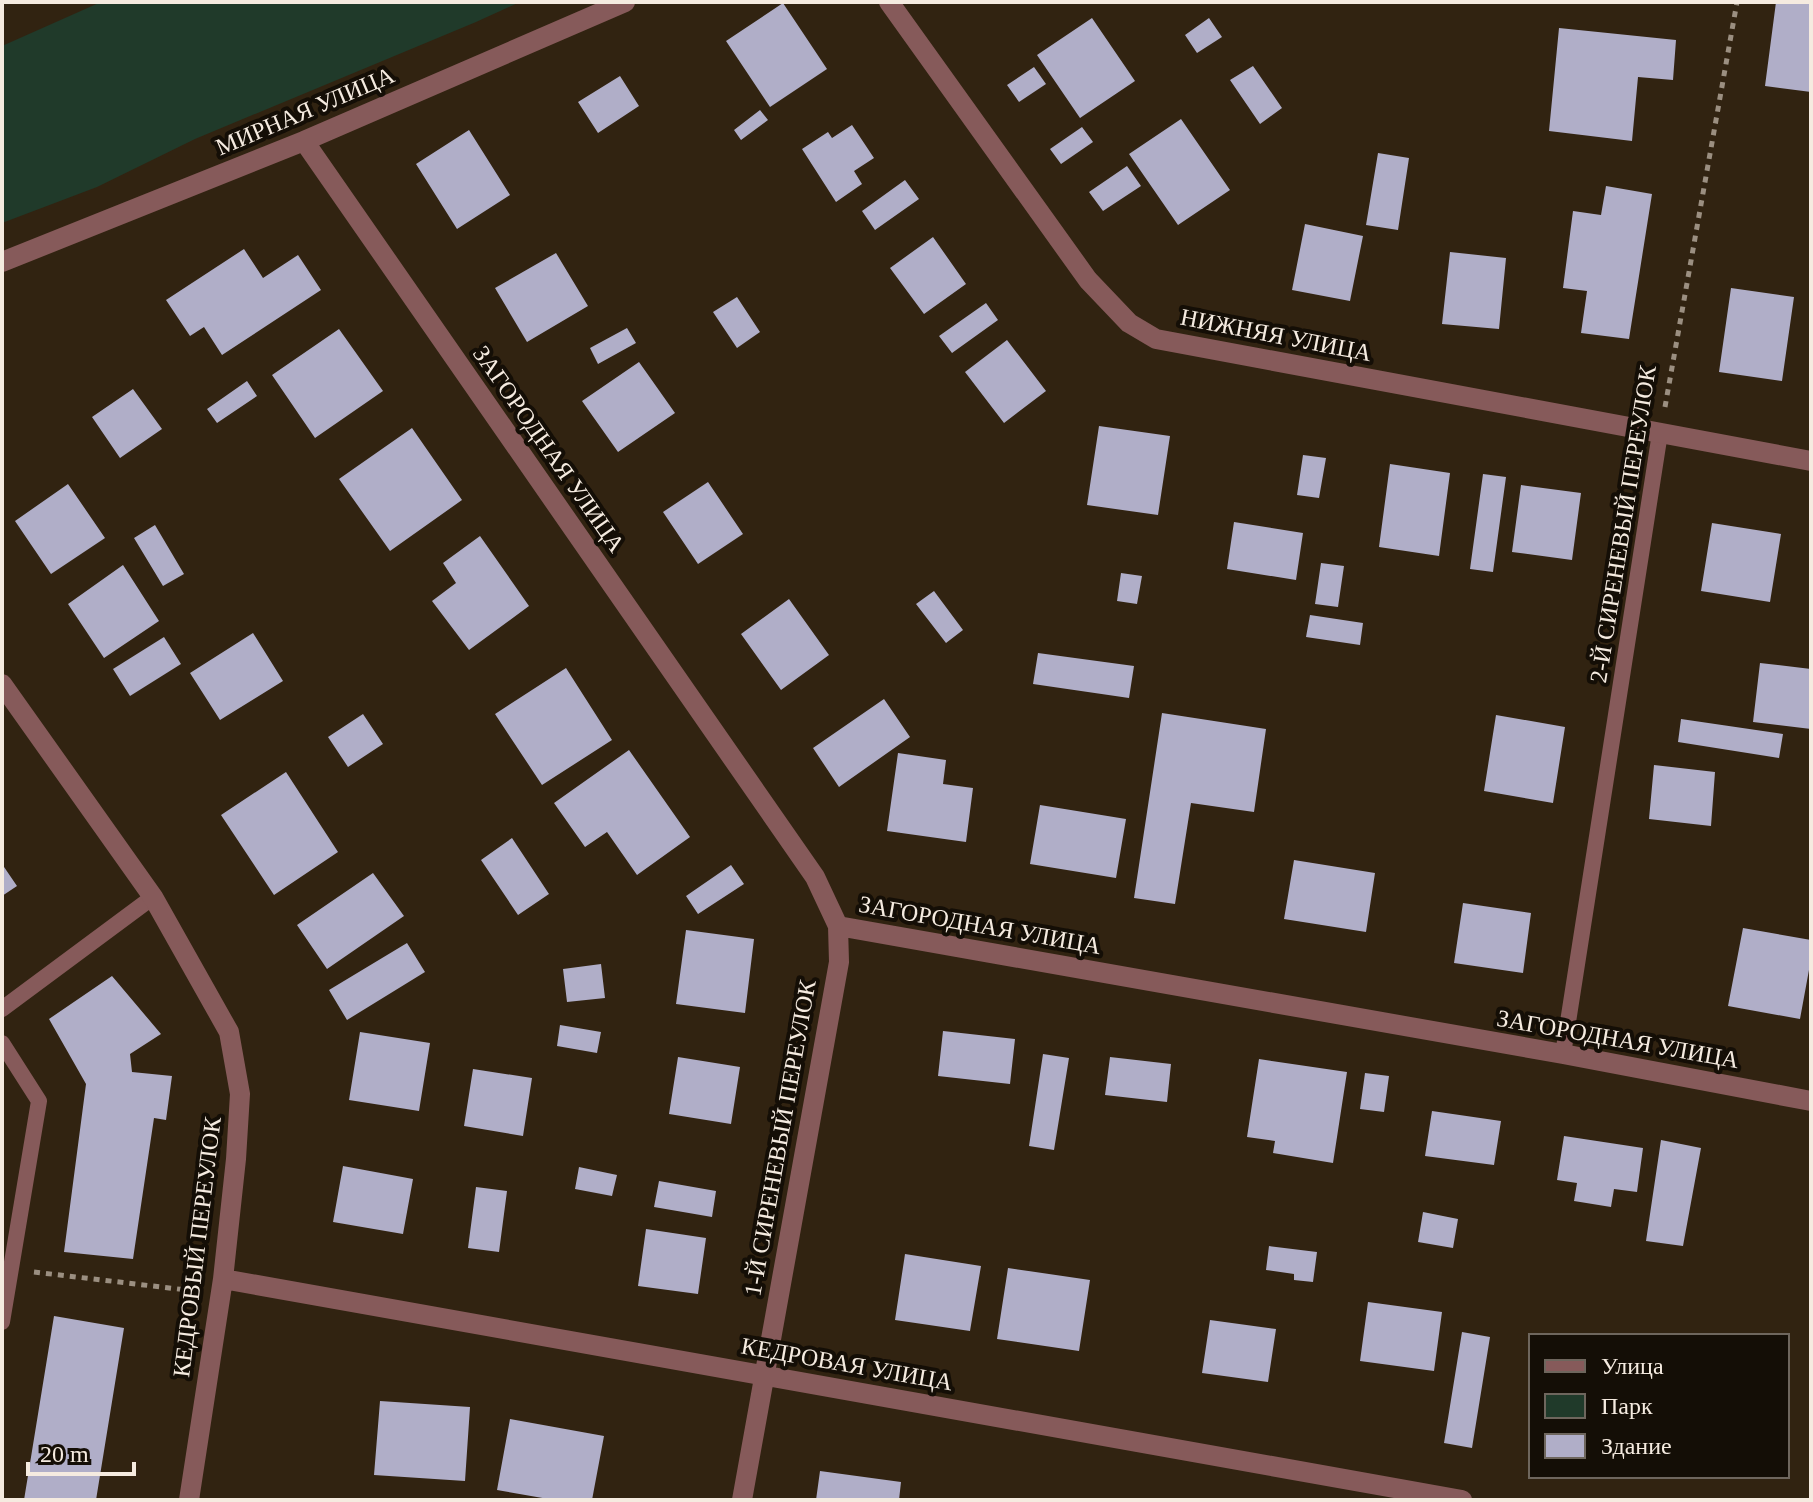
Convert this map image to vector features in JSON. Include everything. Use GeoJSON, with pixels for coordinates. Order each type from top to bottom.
{"type":"FeatureCollection","features":[{"type":"Feature","properties":{"kind":"street","name":"МИРНАЯ УЛИЦА"},"geometry":{"type":"LineString","coordinates":[[2,262],[304,141],[625,2]]}},
{"type":"Feature","properties":{"kind":"street","name":"НИЖНЯЯ УЛИЦА"},"geometry":{"type":"LineString","coordinates":[[889,2],[1088,280],[1129,323],[1156,339],[1811,461]]}},
{"type":"Feature","properties":{"kind":"street","name":"ЗАГОРОДНАЯ УЛИЦА"},"geometry":{"type":"LineString","coordinates":[[304,141],[815,877],[838,926],[1811,1101]]}},
{"type":"Feature","properties":{"kind":"street","name":"КЕДРОВЫЙ ПЕРЕУЛОК"},"geometry":{"type":"LineString","coordinates":[[2,684],[153,897],[229,1032],[240,1094],[236,1159],[221,1287],[189,1500]]}},
{"type":"Feature","properties":{"kind":"street","name":"1-Й СИРЕНЕВЫЙ ПЕРЕУЛОК"},"geometry":{"type":"LineString","coordinates":[[742,1500],[839,962],[838,926]]}},
{"type":"Feature","properties":{"kind":"street","name":"КЕДРОВАЯ УЛИЦА"},"geometry":{"type":"LineString","coordinates":[[221,1287],[763,1375],[1462,1500]]}},
{"type":"Feature","properties":{"kind":"lane","name":"2-Й СИРЕНЕВЫЙ ПЕРЕУЛОК"},"geometry":{"type":"LineString","coordinates":[[1563,1054],[1660,433]]}},
{"type":"Feature","properties":{"kind":"lane"},"geometry":{"type":"LineString","coordinates":[[2,1009],[153,897]]}},
{"type":"Feature","properties":{"kind":"lane"},"geometry":{"type":"LineString","coordinates":[[2,1043],[39,1101],[2,1322]]}},
{"type":"Feature","properties":{"kind":"path","name":"2-Й СИРЕНЕВЫЙ ПЕРЕУЛОК"},"geometry":{"type":"LineString","coordinates":[[1660,433],[1737,2]]}},
{"type":"Feature","properties":{"kind":"path"},"geometry":{"type":"LineString","coordinates":[[11,1270],[221,1287]]}},
{"type":"Feature","properties":{"kind":"green space"},"geometry":{"type":"Polygon","coordinates":[[[101,2],[520,2],[195,139],[97,187],[2,223],[2,46],[101,2]]]}},
{"type":"Feature","properties":{"kind":"building"},"geometry":{"type":"Polygon","coordinates":[[[1776,2],[1811,2],[1811,92],[1765,86],[1776,2]]]}},
{"type":"Feature","properties":{"kind":"building"},"geometry":{"type":"Polygon","coordinates":[[[783,3],[827,69],[770,107],[726,41],[783,3]]]}},
{"type":"Feature","properties":{"kind":"building"},"geometry":{"type":"Polygon","coordinates":[[[1092,18],[1135,81],[1080,118],[1037,55],[1092,18]]]}},
{"type":"Feature","properties":{"kind":"building"},"geometry":{"type":"Polygon","coordinates":[[[1209,18],[1222,37],[1197,53],[1185,35],[1209,18]]]}},
{"type":"Feature","properties":{"kind":"building"},"geometry":{"type":"Polygon","coordinates":[[[1559,28],[1676,40],[1673,80],[1638,77],[1632,141],[1549,131],[1559,28]]]}},
{"type":"Feature","properties":{"kind":"building"},"geometry":{"type":"Polygon","coordinates":[[[1253,66],[1282,108],[1260,124],[1230,80],[1253,66]]]}},
{"type":"Feature","properties":{"kind":"building"},"geometry":{"type":"Polygon","coordinates":[[[1034,67],[1046,84],[1019,102],[1007,85],[1034,67]]]}},
{"type":"Feature","properties":{"kind":"building"},"geometry":{"type":"Polygon","coordinates":[[[620,76],[639,106],[598,133],[578,102],[620,76]]]}},
{"type":"Feature","properties":{"kind":"building"},"geometry":{"type":"Polygon","coordinates":[[[760,110],[768,120],[741,140],[734,130],[760,110]]]}},
{"type":"Feature","properties":{"kind":"building"},"geometry":{"type":"Polygon","coordinates":[[[1181,119],[1230,190],[1178,225],[1129,154],[1181,119]]]}},
{"type":"Feature","properties":{"kind":"building"},"geometry":{"type":"Polygon","coordinates":[[[852,125],[874,158],[854,171],[862,184],[836,202],[802,149],[828,132],[832,138],[852,125]]]}},
{"type":"Feature","properties":{"kind":"building"},"geometry":{"type":"Polygon","coordinates":[[[1082,127],[1093,142],[1061,164],[1050,149],[1082,127]]]}},
{"type":"Feature","properties":{"kind":"building"},"geometry":{"type":"Polygon","coordinates":[[[469,130],[510,195],[457,229],[416,164],[469,130]]]}},
{"type":"Feature","properties":{"kind":"building"},"geometry":{"type":"Polygon","coordinates":[[[1378,153],[1409,158],[1398,230],[1366,225],[1378,153]]]}},
{"type":"Feature","properties":{"kind":"building"},"geometry":{"type":"Polygon","coordinates":[[[1127,166],[1141,186],[1103,211],[1089,192],[1127,166]]]}},
{"type":"Feature","properties":{"kind":"building"},"geometry":{"type":"Polygon","coordinates":[[[905,180],[919,199],[875,230],[862,211],[905,180]]]}},
{"type":"Feature","properties":{"kind":"building"},"geometry":{"type":"Polygon","coordinates":[[[1606,186],[1652,194],[1629,339],[1581,333],[1587,291],[1563,288],[1573,211],[1601,215],[1606,186]]]}},
{"type":"Feature","properties":{"kind":"building"},"geometry":{"type":"Polygon","coordinates":[[[1305,224],[1363,236],[1350,301],[1292,290],[1305,224]]]}},
{"type":"Feature","properties":{"kind":"building"},"geometry":{"type":"Polygon","coordinates":[[[933,237],[966,284],[924,314],[890,268],[933,237]]]}},
{"type":"Feature","properties":{"kind":"building"},"geometry":{"type":"Polygon","coordinates":[[[244,249],[263,278],[298,255],[321,290],[222,355],[204,327],[190,336],[166,300],[244,249]]]}},
{"type":"Feature","properties":{"kind":"building"},"geometry":{"type":"Polygon","coordinates":[[[1450,252],[1506,258],[1499,329],[1442,324],[1450,252]]]}},
{"type":"Feature","properties":{"kind":"building"},"geometry":{"type":"Polygon","coordinates":[[[556,253],[588,306],[527,342],[495,288],[556,253]]]}},
{"type":"Feature","properties":{"kind":"building"},"geometry":{"type":"Polygon","coordinates":[[[1731,288],[1794,297],[1782,381],[1719,372],[1731,288]]]}},
{"type":"Feature","properties":{"kind":"building"},"geometry":{"type":"Polygon","coordinates":[[[737,297],[760,332],[737,348],[713,312],[737,297]]]}},
{"type":"Feature","properties":{"kind":"building"},"geometry":{"type":"Polygon","coordinates":[[[986,303],[998,320],[952,353],[939,336],[986,303]]]}},
{"type":"Feature","properties":{"kind":"building"},"geometry":{"type":"Polygon","coordinates":[[[627,328],[636,343],[598,364],[590,348],[627,328]]]}},
{"type":"Feature","properties":{"kind":"building"},"geometry":{"type":"Polygon","coordinates":[[[339,329],[383,391],[315,438],[272,375],[339,329]]]}},
{"type":"Feature","properties":{"kind":"building"},"geometry":{"type":"Polygon","coordinates":[[[1007,340],[1046,391],[1004,423],[965,372],[1007,340]]]}},
{"type":"Feature","properties":{"kind":"building"},"geometry":{"type":"Polygon","coordinates":[[[639,362],[675,413],[618,452],[582,401],[639,362]]]}},
{"type":"Feature","properties":{"kind":"building"},"geometry":{"type":"Polygon","coordinates":[[[247,381],[257,396],[217,423],[207,409],[247,381]]]}},
{"type":"Feature","properties":{"kind":"building"},"geometry":{"type":"Polygon","coordinates":[[[133,389],[162,429],[120,458],[92,417],[133,389]]]}},
{"type":"Feature","properties":{"kind":"building"},"geometry":{"type":"Polygon","coordinates":[[[1099,426],[1170,436],[1158,515],[1087,505],[1099,426]]]}},
{"type":"Feature","properties":{"kind":"building"},"geometry":{"type":"Polygon","coordinates":[[[412,428],[462,500],[390,551],[339,479],[412,428]]]}},
{"type":"Feature","properties":{"kind":"building"},"geometry":{"type":"Polygon","coordinates":[[[1303,455],[1326,458],[1319,498],[1297,495],[1303,455]]]}},
{"type":"Feature","properties":{"kind":"building"},"geometry":{"type":"Polygon","coordinates":[[[1390,464],[1450,473],[1439,556],[1379,547],[1390,464]]]}},
{"type":"Feature","properties":{"kind":"building"},"geometry":{"type":"Polygon","coordinates":[[[1483,474],[1506,477],[1493,572],[1470,569],[1483,474]]]}},
{"type":"Feature","properties":{"kind":"building"},"geometry":{"type":"Polygon","coordinates":[[[708,482],[743,534],[698,564],[663,512],[708,482]]]}},
{"type":"Feature","properties":{"kind":"building"},"geometry":{"type":"Polygon","coordinates":[[[68,484],[105,538],[51,574],[15,521],[68,484]]]}},
{"type":"Feature","properties":{"kind":"building"},"geometry":{"type":"Polygon","coordinates":[[[1521,485],[1581,493],[1572,560],[1512,552],[1521,485]]]}},
{"type":"Feature","properties":{"kind":"building"},"geometry":{"type":"Polygon","coordinates":[[[1234,522],[1303,533],[1296,580],[1227,569],[1234,522]]]}},
{"type":"Feature","properties":{"kind":"building"},"geometry":{"type":"Polygon","coordinates":[[[1712,523],[1781,534],[1770,602],[1701,591],[1712,523]]]}},
{"type":"Feature","properties":{"kind":"building"},"geometry":{"type":"Polygon","coordinates":[[[155,525],[184,574],[163,586],[134,538],[155,525]]]}},
{"type":"Feature","properties":{"kind":"building"},"geometry":{"type":"Polygon","coordinates":[[[480,536],[529,606],[469,650],[432,601],[456,583],[443,563],[480,536]]]}},
{"type":"Feature","properties":{"kind":"building"},"geometry":{"type":"Polygon","coordinates":[[[1321,563],[1344,566],[1338,607],[1315,604],[1321,563]]]}},
{"type":"Feature","properties":{"kind":"building"},"geometry":{"type":"Polygon","coordinates":[[[123,565],[159,621],[104,658],[68,604],[123,565]]]}},
{"type":"Feature","properties":{"kind":"building"},"geometry":{"type":"Polygon","coordinates":[[[1121,573],[1142,576],[1137,604],[1117,601],[1121,573]]]}},
{"type":"Feature","properties":{"kind":"building"},"geometry":{"type":"Polygon","coordinates":[[[934,591],[963,630],[946,643],[916,604],[934,591]]]}},
{"type":"Feature","properties":{"kind":"building"},"geometry":{"type":"Polygon","coordinates":[[[789,599],[829,655],[781,690],[741,634],[789,599]]]}},
{"type":"Feature","properties":{"kind":"building"},"geometry":{"type":"Polygon","coordinates":[[[1310,615],[1363,623],[1360,645],[1306,637],[1310,615]]]}},
{"type":"Feature","properties":{"kind":"building"},"geometry":{"type":"Polygon","coordinates":[[[253,633],[283,681],[220,720],[190,673],[253,633]]]}},
{"type":"Feature","properties":{"kind":"building"},"geometry":{"type":"Polygon","coordinates":[[[164,637],[181,664],[130,696],[113,669],[164,637]]]}},
{"type":"Feature","properties":{"kind":"building"},"geometry":{"type":"Polygon","coordinates":[[[1038,653],[1134,666],[1129,698],[1033,684],[1038,653]]]}},
{"type":"Feature","properties":{"kind":"building"},"geometry":{"type":"Polygon","coordinates":[[[1760,663],[1811,669],[1811,729],[1753,722],[1760,663]]]}},
{"type":"Feature","properties":{"kind":"building"},"geometry":{"type":"Polygon","coordinates":[[[566,668],[612,740],[542,785],[495,714],[566,668]]]}},
{"type":"Feature","properties":{"kind":"building"},"geometry":{"type":"Polygon","coordinates":[[[884,699],[910,737],[839,787],[813,748],[884,699]]]}},
{"type":"Feature","properties":{"kind":"building"},"geometry":{"type":"Polygon","coordinates":[[[1162,713],[1266,729],[1254,812],[1191,803],[1175,904],[1134,898],[1162,713]]]}},
{"type":"Feature","properties":{"kind":"building"},"geometry":{"type":"Polygon","coordinates":[[[363,714],[383,744],[348,767],[328,737],[363,714]]]}},
{"type":"Feature","properties":{"kind":"building"},"geometry":{"type":"Polygon","coordinates":[[[1496,715],[1565,727],[1553,803],[1484,791],[1496,715]]]}},
{"type":"Feature","properties":{"kind":"building"},"geometry":{"type":"Polygon","coordinates":[[[1681,719],[1783,734],[1779,758],[1678,742],[1681,719]]]}},
{"type":"Feature","properties":{"kind":"building"},"geometry":{"type":"Polygon","coordinates":[[[629,750],[690,837],[637,875],[607,832],[585,847],[554,803],[629,750]]]}},
{"type":"Feature","properties":{"kind":"building"},"geometry":{"type":"Polygon","coordinates":[[[898,753],[946,760],[943,784],[973,788],[966,842],[887,831],[898,753]]]}},
{"type":"Feature","properties":{"kind":"building"},"geometry":{"type":"Polygon","coordinates":[[[1654,765],[1715,772],[1711,826],[1649,819],[1654,765]]]}},
{"type":"Feature","properties":{"kind":"building"},"geometry":{"type":"Polygon","coordinates":[[[286,772],[338,852],[274,895],[221,815],[286,772]]]}},
{"type":"Feature","properties":{"kind":"building"},"geometry":{"type":"Polygon","coordinates":[[[1040,805],[1126,819],[1116,878],[1030,864],[1040,805]]]}},
{"type":"Feature","properties":{"kind":"building"},"geometry":{"type":"Polygon","coordinates":[[[512,838],[549,894],[518,915],[481,860],[512,838]]]}},
{"type":"Feature","properties":{"kind":"building"},"geometry":{"type":"Polygon","coordinates":[[[1294,860],[1375,873],[1366,932],[1284,919],[1294,860]]]}},
{"type":"Feature","properties":{"kind":"building"},"geometry":{"type":"Polygon","coordinates":[[[2,864],[17,886],[2,896],[2,864]]]}},
{"type":"Feature","properties":{"kind":"building"},"geometry":{"type":"Polygon","coordinates":[[[731,865],[744,884],[698,914],[686,896],[731,865]]]}},
{"type":"Feature","properties":{"kind":"building"},"geometry":{"type":"Polygon","coordinates":[[[373,873],[404,916],[327,969],[297,925],[373,873]]]}},
{"type":"Feature","properties":{"kind":"building"},"geometry":{"type":"Polygon","coordinates":[[[1463,903],[1531,913],[1523,973],[1454,963],[1463,903]]]}},
{"type":"Feature","properties":{"kind":"building"},"geometry":{"type":"Polygon","coordinates":[[[1743,928],[1811,940],[1811,959],[1800,1019],[1728,1006],[1743,928]]]}},
{"type":"Feature","properties":{"kind":"building"},"geometry":{"type":"Polygon","coordinates":[[[686,930],[754,939],[745,1013],[676,1004],[686,930]]]}},
{"type":"Feature","properties":{"kind":"building"},"geometry":{"type":"Polygon","coordinates":[[[407,943],[425,972],[347,1020],[329,990],[407,943]]]}},
{"type":"Feature","properties":{"kind":"building"},"geometry":{"type":"Polygon","coordinates":[[[601,964],[605,998],[567,1002],[563,969],[601,964]]]}},
{"type":"Feature","properties":{"kind":"building"},"geometry":{"type":"Polygon","coordinates":[[[112,976],[161,1034],[130,1054],[132,1072],[172,1076],[166,1120],[154,1118],[133,1259],[64,1252],[86,1084],[49,1019],[112,976]]]}},
{"type":"Feature","properties":{"kind":"building"},"geometry":{"type":"Polygon","coordinates":[[[560,1025],[601,1032],[597,1053],[557,1046],[560,1025]]]}},
{"type":"Feature","properties":{"kind":"building"},"geometry":{"type":"Polygon","coordinates":[[[943,1031],[1015,1039],[1010,1084],[938,1076],[943,1031]]]}},
{"type":"Feature","properties":{"kind":"building"},"geometry":{"type":"Polygon","coordinates":[[[360,1032],[430,1043],[419,1111],[349,1100],[360,1032]]]}},
{"type":"Feature","properties":{"kind":"building"},"geometry":{"type":"Polygon","coordinates":[[[1043,1054],[1069,1058],[1054,1150],[1029,1146],[1043,1054]]]}},
{"type":"Feature","properties":{"kind":"building"},"geometry":{"type":"Polygon","coordinates":[[[678,1057],[740,1067],[731,1124],[669,1114],[678,1057]]]}},
{"type":"Feature","properties":{"kind":"building"},"geometry":{"type":"Polygon","coordinates":[[[1110,1057],[1171,1064],[1167,1102],[1105,1095],[1110,1057]]]}},
{"type":"Feature","properties":{"kind":"building"},"geometry":{"type":"Polygon","coordinates":[[[1259,1059],[1347,1072],[1333,1163],[1273,1153],[1275,1141],[1247,1137],[1259,1059]]]}},
{"type":"Feature","properties":{"kind":"building"},"geometry":{"type":"Polygon","coordinates":[[[473,1069],[532,1078],[523,1136],[464,1126],[473,1069]]]}},
{"type":"Feature","properties":{"kind":"building"},"geometry":{"type":"Polygon","coordinates":[[[1365,1073],[1389,1076],[1384,1112],[1360,1109],[1365,1073]]]}},
{"type":"Feature","properties":{"kind":"building"},"geometry":{"type":"Polygon","coordinates":[[[1432,1111],[1501,1121],[1494,1165],[1425,1156],[1432,1111]]]}},
{"type":"Feature","properties":{"kind":"building"},"geometry":{"type":"Polygon","coordinates":[[[1564,1136],[1643,1148],[1637,1192],[1614,1189],[1611,1207],[1574,1201],[1577,1183],[1557,1180],[1564,1136]]]}},
{"type":"Feature","properties":{"kind":"building"},"geometry":{"type":"Polygon","coordinates":[[[1661,1140],[1701,1148],[1683,1246],[1646,1241],[1661,1140]]]}},
{"type":"Feature","properties":{"kind":"building"},"geometry":{"type":"Polygon","coordinates":[[[343,1166],[413,1179],[403,1234],[333,1222],[343,1166]]]}},
{"type":"Feature","properties":{"kind":"building"},"geometry":{"type":"Polygon","coordinates":[[[579,1167],[617,1175],[612,1196],[575,1189],[579,1167]]]}},
{"type":"Feature","properties":{"kind":"building"},"geometry":{"type":"Polygon","coordinates":[[[659,1181],[716,1191],[712,1217],[654,1207],[659,1181]]]}},
{"type":"Feature","properties":{"kind":"building"},"geometry":{"type":"Polygon","coordinates":[[[476,1187],[507,1191],[499,1252],[468,1248],[476,1187]]]}},
{"type":"Feature","properties":{"kind":"building"},"geometry":{"type":"Polygon","coordinates":[[[1423,1212],[1458,1219],[1453,1248],[1418,1242],[1423,1212]]]}},
{"type":"Feature","properties":{"kind":"building"},"geometry":{"type":"Polygon","coordinates":[[[646,1229],[706,1238],[698,1294],[638,1286],[646,1229]]]}},
{"type":"Feature","properties":{"kind":"building"},"geometry":{"type":"Polygon","coordinates":[[[1269,1246],[1317,1252],[1313,1282],[1294,1280],[1294,1274],[1266,1270],[1269,1246]]]}},
{"type":"Feature","properties":{"kind":"building"},"geometry":{"type":"Polygon","coordinates":[[[905,1254],[981,1266],[970,1331],[895,1320],[905,1254]]]}},
{"type":"Feature","properties":{"kind":"building"},"geometry":{"type":"Polygon","coordinates":[[[1008,1268],[1090,1280],[1079,1351],[997,1339],[1008,1268]]]}},
{"type":"Feature","properties":{"kind":"building"},"geometry":{"type":"Polygon","coordinates":[[[1368,1302],[1442,1312],[1434,1371],[1360,1361],[1368,1302]]]}},
{"type":"Feature","properties":{"kind":"building"},"geometry":{"type":"Polygon","coordinates":[[[54,1316],[124,1328],[96,1500],[24,1500],[54,1316]]]}},
{"type":"Feature","properties":{"kind":"building"},"geometry":{"type":"Polygon","coordinates":[[[1210,1320],[1276,1329],[1268,1382],[1202,1373],[1210,1320]]]}},
{"type":"Feature","properties":{"kind":"building"},"geometry":{"type":"Polygon","coordinates":[[[1462,1332],[1490,1337],[1472,1448],[1444,1443],[1462,1332]]]}},
{"type":"Feature","properties":{"kind":"building"},"geometry":{"type":"Polygon","coordinates":[[[380,1401],[470,1407],[465,1481],[374,1475],[380,1401]]]}},
{"type":"Feature","properties":{"kind":"building"},"geometry":{"type":"Polygon","coordinates":[[[510,1419],[604,1436],[592,1500],[554,1500],[497,1490],[510,1419]]]}},
{"type":"Feature","properties":{"kind":"building"},"geometry":{"type":"Polygon","coordinates":[[[820,1471],[901,1482],[899,1500],[816,1500],[820,1471]]]}}]}
